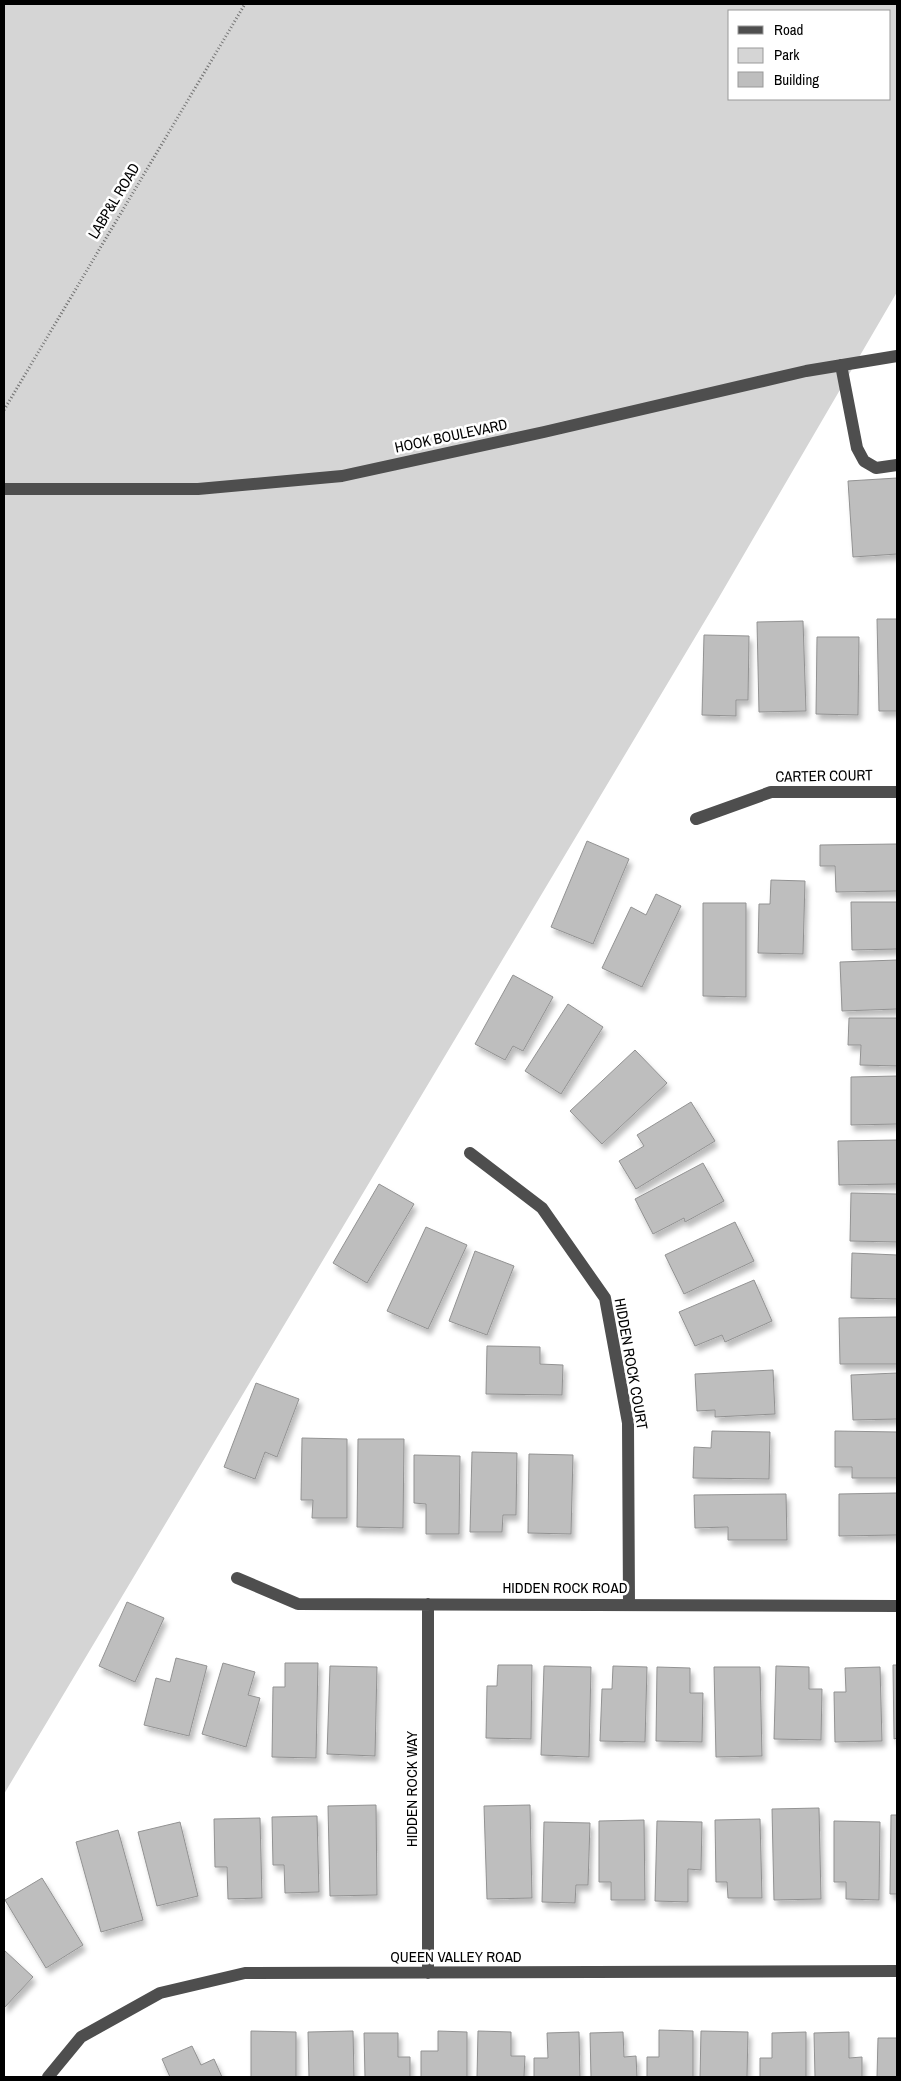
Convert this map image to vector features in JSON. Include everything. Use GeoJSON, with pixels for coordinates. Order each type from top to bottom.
{"type":"FeatureCollection","features":[{"type":"Feature","properties":{"kind":"street","name":"HOOK BOULEVARD"},"geometry":{"type":"LineString","coordinates":[[4,489],[198,489],[342,476],[544,432],[806,371],[897,356]]}},
{"type":"Feature","properties":{"kind":"street"},"geometry":{"type":"LineString","coordinates":[[841,365],[856,448],[864,461],[876,468],[897,465]]}},
{"type":"Feature","properties":{"kind":"street","name":"CARTER COURT"},"geometry":{"type":"LineString","coordinates":[[696,819],[771,792],[897,792]]}},
{"type":"Feature","properties":{"kind":"street","name":"HIDDEN ROCK COURT"},"geometry":{"type":"LineString","coordinates":[[470,1153],[542,1208],[605,1298],[628,1423],[629,1605]]}},
{"type":"Feature","properties":{"kind":"street","name":"HIDDEN ROCK ROAD"},"geometry":{"type":"LineString","coordinates":[[237,1578],[298,1604],[897,1606]]}},
{"type":"Feature","properties":{"kind":"street","name":"HIDDEN ROCK WAY"},"geometry":{"type":"LineString","coordinates":[[428,1604],[428,1973]]}},
{"type":"Feature","properties":{"kind":"street","name":"QUEEN VALLEY ROAD"},"geometry":{"type":"LineString","coordinates":[[48,2077],[81,2037],[160,1993],[245,1973],[897,1972]]}},
{"type":"Feature","properties":{"kind":"path","name":"LABP&L ROAD"},"geometry":{"type":"LineString","coordinates":[[4,410],[245,4]]}},
{"type":"Feature","properties":{"kind":"green space"},"geometry":{"type":"Polygon","coordinates":[[[4,4],[897,4],[897,292],[718,599],[4,1794],[4,4]]]}},
{"type":"Feature","properties":{"kind":"building"},"geometry":{"type":"Polygon","coordinates":[[[897,478],[897,554],[853,557],[848,481],[897,478]]]}},
{"type":"Feature","properties":{"kind":"building"},"geometry":{"type":"Polygon","coordinates":[[[877,619],[897,619],[897,711],[879,711],[877,619]]]}},
{"type":"Feature","properties":{"kind":"building"},"geometry":{"type":"Polygon","coordinates":[[[803,621],[806,711],[759,712],[757,622],[803,621]]]}},
{"type":"Feature","properties":{"kind":"building"},"geometry":{"type":"Polygon","coordinates":[[[704,635],[749,636],[748,700],[736,700],[736,716],[702,715],[704,635]]]}},
{"type":"Feature","properties":{"kind":"building"},"geometry":{"type":"Polygon","coordinates":[[[817,637],[859,637],[858,715],[816,714],[817,637]]]}},
{"type":"Feature","properties":{"kind":"building"},"geometry":{"type":"Polygon","coordinates":[[[587,841],[629,859],[593,944],[551,927],[587,841]]]}},
{"type":"Feature","properties":{"kind":"building"},"geometry":{"type":"Polygon","coordinates":[[[897,844],[897,891],[836,892],[835,866],[820,866],[820,845],[897,844]]]}},
{"type":"Feature","properties":{"kind":"building"},"geometry":{"type":"Polygon","coordinates":[[[771,880],[805,881],[803,954],[758,953],[759,904],[770,904],[771,880]]]}},
{"type":"Feature","properties":{"kind":"building"},"geometry":{"type":"Polygon","coordinates":[[[656,894],[681,906],[642,987],[602,968],[631,907],[646,915],[656,894]]]}},
{"type":"Feature","properties":{"kind":"building"},"geometry":{"type":"Polygon","coordinates":[[[851,902],[897,902],[897,949],[852,950],[851,902]]]}},
{"type":"Feature","properties":{"kind":"building"},"geometry":{"type":"Polygon","coordinates":[[[703,903],[746,903],[746,997],[703,996],[703,903]]]}},
{"type":"Feature","properties":{"kind":"building"},"geometry":{"type":"Polygon","coordinates":[[[897,960],[897,1009],[842,1011],[840,962],[897,960]]]}},
{"type":"Feature","properties":{"kind":"building"},"geometry":{"type":"Polygon","coordinates":[[[513,975],[553,997],[523,1051],[513,1046],[505,1060],[475,1044],[513,975]]]}},
{"type":"Feature","properties":{"kind":"building"},"geometry":{"type":"Polygon","coordinates":[[[568,1004],[603,1027],[561,1094],[525,1071],[568,1004]]]}},
{"type":"Feature","properties":{"kind":"building"},"geometry":{"type":"Polygon","coordinates":[[[849,1018],[897,1018],[897,1066],[860,1065],[861,1045],[848,1045],[849,1018]]]}},
{"type":"Feature","properties":{"kind":"building"},"geometry":{"type":"Polygon","coordinates":[[[635,1050],[667,1083],[602,1144],[570,1111],[635,1050]]]}},
{"type":"Feature","properties":{"kind":"building"},"geometry":{"type":"Polygon","coordinates":[[[897,1076],[897,1124],[851,1125],[851,1077],[897,1076]]]}},
{"type":"Feature","properties":{"kind":"building"},"geometry":{"type":"Polygon","coordinates":[[[691,1102],[715,1141],[636,1189],[619,1161],[644,1146],[637,1135],[691,1102]]]}},
{"type":"Feature","properties":{"kind":"building"},"geometry":{"type":"Polygon","coordinates":[[[897,1140],[897,1184],[839,1185],[838,1141],[897,1140]]]}},
{"type":"Feature","properties":{"kind":"building"},"geometry":{"type":"Polygon","coordinates":[[[703,1163],[724,1201],[685,1222],[684,1218],[653,1234],[635,1199],[703,1163]]]}},
{"type":"Feature","properties":{"kind":"building"},"geometry":{"type":"Polygon","coordinates":[[[379,1184],[414,1204],[367,1283],[333,1263],[379,1184]]]}},
{"type":"Feature","properties":{"kind":"building"},"geometry":{"type":"Polygon","coordinates":[[[851,1193],[897,1194],[897,1242],[850,1241],[851,1193]]]}},
{"type":"Feature","properties":{"kind":"building"},"geometry":{"type":"Polygon","coordinates":[[[735,1222],[754,1261],[684,1294],[665,1255],[735,1222]]]}},
{"type":"Feature","properties":{"kind":"building"},"geometry":{"type":"Polygon","coordinates":[[[426,1227],[467,1245],[428,1329],[387,1311],[426,1227]]]}},
{"type":"Feature","properties":{"kind":"building"},"geometry":{"type":"Polygon","coordinates":[[[475,1251],[514,1266],[487,1335],[449,1321],[475,1251]]]}},
{"type":"Feature","properties":{"kind":"building"},"geometry":{"type":"Polygon","coordinates":[[[852,1253],[897,1255],[897,1299],[851,1298],[852,1253]]]}},
{"type":"Feature","properties":{"kind":"building"},"geometry":{"type":"Polygon","coordinates":[[[754,1280],[772,1321],[725,1342],[722,1335],[695,1346],[679,1312],[754,1280]]]}},
{"type":"Feature","properties":{"kind":"building"},"geometry":{"type":"Polygon","coordinates":[[[897,1317],[897,1364],[840,1364],[839,1318],[897,1317]]]}},
{"type":"Feature","properties":{"kind":"building"},"geometry":{"type":"Polygon","coordinates":[[[487,1346],[540,1347],[540,1364],[563,1365],[562,1395],[486,1394],[487,1346]]]}},
{"type":"Feature","properties":{"kind":"building"},"geometry":{"type":"Polygon","coordinates":[[[773,1370],[775,1414],[715,1417],[715,1410],[697,1411],[695,1374],[773,1370]]]}},
{"type":"Feature","properties":{"kind":"building"},"geometry":{"type":"Polygon","coordinates":[[[897,1373],[897,1419],[853,1420],[851,1375],[897,1373]]]}},
{"type":"Feature","properties":{"kind":"building"},"geometry":{"type":"Polygon","coordinates":[[[256,1383],[299,1399],[277,1457],[265,1452],[255,1479],[224,1467],[256,1383]]]}},
{"type":"Feature","properties":{"kind":"building"},"geometry":{"type":"Polygon","coordinates":[[[712,1431],[770,1432],[769,1479],[693,1478],[694,1447],[711,1448],[712,1431]]]}},
{"type":"Feature","properties":{"kind":"building"},"geometry":{"type":"Polygon","coordinates":[[[835,1431],[897,1432],[897,1478],[852,1478],[852,1467],[835,1467],[835,1431]]]}},
{"type":"Feature","properties":{"kind":"building"},"geometry":{"type":"Polygon","coordinates":[[[302,1438],[347,1439],[347,1518],[312,1518],[313,1500],[301,1500],[302,1438]]]}},
{"type":"Feature","properties":{"kind":"building"},"geometry":{"type":"Polygon","coordinates":[[[358,1439],[404,1439],[403,1528],[357,1527],[358,1439]]]}},
{"type":"Feature","properties":{"kind":"building"},"geometry":{"type":"Polygon","coordinates":[[[472,1452],[517,1453],[516,1515],[503,1515],[502,1532],[470,1532],[472,1452]]]}},
{"type":"Feature","properties":{"kind":"building"},"geometry":{"type":"Polygon","coordinates":[[[529,1454],[573,1455],[571,1534],[528,1533],[529,1454]]]}},
{"type":"Feature","properties":{"kind":"building"},"geometry":{"type":"Polygon","coordinates":[[[414,1455],[460,1456],[459,1534],[426,1534],[426,1504],[414,1503],[414,1455]]]}},
{"type":"Feature","properties":{"kind":"building"},"geometry":{"type":"Polygon","coordinates":[[[897,1493],[897,1535],[839,1536],[839,1494],[897,1493]]]}},
{"type":"Feature","properties":{"kind":"building"},"geometry":{"type":"Polygon","coordinates":[[[786,1494],[787,1540],[728,1540],[728,1527],[695,1528],[694,1495],[786,1494]]]}},
{"type":"Feature","properties":{"kind":"building"},"geometry":{"type":"Polygon","coordinates":[[[127,1602],[164,1618],[135,1682],[99,1666],[127,1602]]]}},
{"type":"Feature","properties":{"kind":"building"},"geometry":{"type":"Polygon","coordinates":[[[176,1658],[207,1666],[189,1736],[144,1725],[156,1678],[170,1682],[176,1658]]]}},
{"type":"Feature","properties":{"kind":"building"},"geometry":{"type":"Polygon","coordinates":[[[223,1663],[255,1672],[248,1695],[260,1698],[246,1747],[202,1734],[223,1663]]]}},
{"type":"Feature","properties":{"kind":"building"},"geometry":{"type":"Polygon","coordinates":[[[285,1663],[318,1663],[316,1758],[272,1757],[273,1687],[285,1687],[285,1663]]]}},
{"type":"Feature","properties":{"kind":"building"},"geometry":{"type":"Polygon","coordinates":[[[498,1665],[532,1665],[531,1739],[486,1738],[487,1686],[497,1686],[498,1665]]]}},
{"type":"Feature","properties":{"kind":"building"},"geometry":{"type":"Polygon","coordinates":[[[893,1665],[897,1665],[897,1738],[894,1739],[893,1665]]]}},
{"type":"Feature","properties":{"kind":"building"},"geometry":{"type":"Polygon","coordinates":[[[330,1666],[377,1667],[375,1756],[327,1754],[330,1666]]]}},
{"type":"Feature","properties":{"kind":"building"},"geometry":{"type":"Polygon","coordinates":[[[544,1666],[591,1667],[589,1757],[541,1755],[544,1666]]]}},
{"type":"Feature","properties":{"kind":"building"},"geometry":{"type":"Polygon","coordinates":[[[613,1666],[647,1667],[645,1742],[600,1741],[602,1689],[612,1689],[613,1666]]]}},
{"type":"Feature","properties":{"kind":"building"},"geometry":{"type":"Polygon","coordinates":[[[776,1666],[809,1667],[809,1689],[822,1689],[821,1740],[774,1739],[776,1666]]]}},
{"type":"Feature","properties":{"kind":"building"},"geometry":{"type":"Polygon","coordinates":[[[657,1667],[690,1668],[690,1693],[703,1693],[702,1742],[656,1741],[657,1667]]]}},
{"type":"Feature","properties":{"kind":"building"},"geometry":{"type":"Polygon","coordinates":[[[714,1667],[760,1667],[762,1756],[716,1757],[714,1667]]]}},
{"type":"Feature","properties":{"kind":"building"},"geometry":{"type":"Polygon","coordinates":[[[880,1667],[882,1741],[835,1742],[834,1692],[846,1692],[845,1668],[880,1667]]]}},
{"type":"Feature","properties":{"kind":"building"},"geometry":{"type":"Polygon","coordinates":[[[376,1805],[377,1895],[330,1896],[328,1806],[376,1805]]]}},
{"type":"Feature","properties":{"kind":"building"},"geometry":{"type":"Polygon","coordinates":[[[530,1805],[532,1898],[487,1899],[484,1806],[530,1805]]]}},
{"type":"Feature","properties":{"kind":"building"},"geometry":{"type":"Polygon","coordinates":[[[819,1808],[821,1899],[774,1900],[772,1809],[819,1808]]]}},
{"type":"Feature","properties":{"kind":"building"},"geometry":{"type":"Polygon","coordinates":[[[891,1815],[897,1815],[897,1894],[890,1894],[891,1815]]]}},
{"type":"Feature","properties":{"kind":"building"},"geometry":{"type":"Polygon","coordinates":[[[317,1816],[319,1892],[285,1893],[284,1865],[273,1865],[272,1817],[317,1816]]]}},
{"type":"Feature","properties":{"kind":"building"},"geometry":{"type":"Polygon","coordinates":[[[260,1818],[262,1898],[228,1899],[227,1867],[215,1867],[214,1819],[260,1818]]]}},
{"type":"Feature","properties":{"kind":"building"},"geometry":{"type":"Polygon","coordinates":[[[760,1819],[762,1898],[728,1898],[727,1882],[716,1882],[715,1820],[760,1819]]]}},
{"type":"Feature","properties":{"kind":"building"},"geometry":{"type":"Polygon","coordinates":[[[644,1820],[645,1900],[611,1900],[611,1882],[599,1882],[599,1821],[644,1820]]]}},
{"type":"Feature","properties":{"kind":"building"},"geometry":{"type":"Polygon","coordinates":[[[657,1821],[702,1822],[701,1870],[688,1869],[688,1902],[655,1901],[657,1821]]]}},
{"type":"Feature","properties":{"kind":"building"},"geometry":{"type":"Polygon","coordinates":[[[834,1821],[880,1822],[879,1900],[846,1899],[846,1882],[834,1882],[834,1821]]]}},
{"type":"Feature","properties":{"kind":"building"},"geometry":{"type":"Polygon","coordinates":[[[180,1822],[198,1896],[157,1906],[138,1832],[180,1822]]]}},
{"type":"Feature","properties":{"kind":"building"},"geometry":{"type":"Polygon","coordinates":[[[544,1822],[590,1823],[588,1885],[576,1885],[575,1903],[542,1902],[544,1822]]]}},
{"type":"Feature","properties":{"kind":"building"},"geometry":{"type":"Polygon","coordinates":[[[118,1830],[143,1920],[101,1932],[76,1842],[118,1830]]]}},
{"type":"Feature","properties":{"kind":"building"},"geometry":{"type":"Polygon","coordinates":[[[42,1878],[83,1945],[46,1968],[5,1900],[42,1878]]]}},
{"type":"Feature","properties":{"kind":"building"},"geometry":{"type":"Polygon","coordinates":[[[4,1950],[33,1977],[4,2008],[4,1950]]]}},
{"type":"Feature","properties":{"kind":"building"},"geometry":{"type":"Polygon","coordinates":[[[659,2030],[693,2031],[693,2077],[647,2077],[647,2057],[659,2057],[659,2030]]]}},
{"type":"Feature","properties":{"kind":"building"},"geometry":{"type":"Polygon","coordinates":[[[251,2031],[296,2032],[296,2077],[251,2077],[251,2031]]]}},
{"type":"Feature","properties":{"kind":"building"},"geometry":{"type":"Polygon","coordinates":[[[353,2031],[354,2077],[309,2077],[308,2032],[353,2031]]]}},
{"type":"Feature","properties":{"kind":"building"},"geometry":{"type":"Polygon","coordinates":[[[438,2031],[467,2032],[467,2077],[421,2077],[421,2051],[438,2051],[438,2031]]]}},
{"type":"Feature","properties":{"kind":"building"},"geometry":{"type":"Polygon","coordinates":[[[478,2031],[511,2032],[511,2056],[525,2056],[524,2077],[477,2077],[478,2031]]]}},
{"type":"Feature","properties":{"kind":"building"},"geometry":{"type":"Polygon","coordinates":[[[701,2031],[748,2032],[747,2077],[700,2077],[701,2031]]]}},
{"type":"Feature","properties":{"kind":"building"},"geometry":{"type":"Polygon","coordinates":[[[579,2032],[580,2077],[534,2077],[534,2058],[548,2058],[547,2033],[579,2032]]]}},
{"type":"Feature","properties":{"kind":"building"},"geometry":{"type":"Polygon","coordinates":[[[623,2032],[624,2057],[636,2056],[637,2077],[591,2077],[590,2033],[623,2032]]]}},
{"type":"Feature","properties":{"kind":"building"},"geometry":{"type":"Polygon","coordinates":[[[806,2032],[806,2077],[760,2077],[760,2058],[772,2058],[772,2033],[806,2032]]]}},
{"type":"Feature","properties":{"kind":"building"},"geometry":{"type":"Polygon","coordinates":[[[849,2032],[849,2058],[862,2057],[862,2077],[815,2077],[814,2033],[849,2032]]]}},
{"type":"Feature","properties":{"kind":"building"},"geometry":{"type":"Polygon","coordinates":[[[364,2033],[398,2033],[398,2057],[410,2057],[410,2077],[365,2077],[364,2033]]]}},
{"type":"Feature","properties":{"kind":"building"},"geometry":{"type":"Polygon","coordinates":[[[878,2038],[897,2038],[897,2077],[877,2077],[878,2038]]]}},
{"type":"Feature","properties":{"kind":"building"},"geometry":{"type":"Polygon","coordinates":[[[192,2046],[201,2065],[214,2059],[222,2077],[170,2077],[162,2059],[192,2046]]]}}]}
